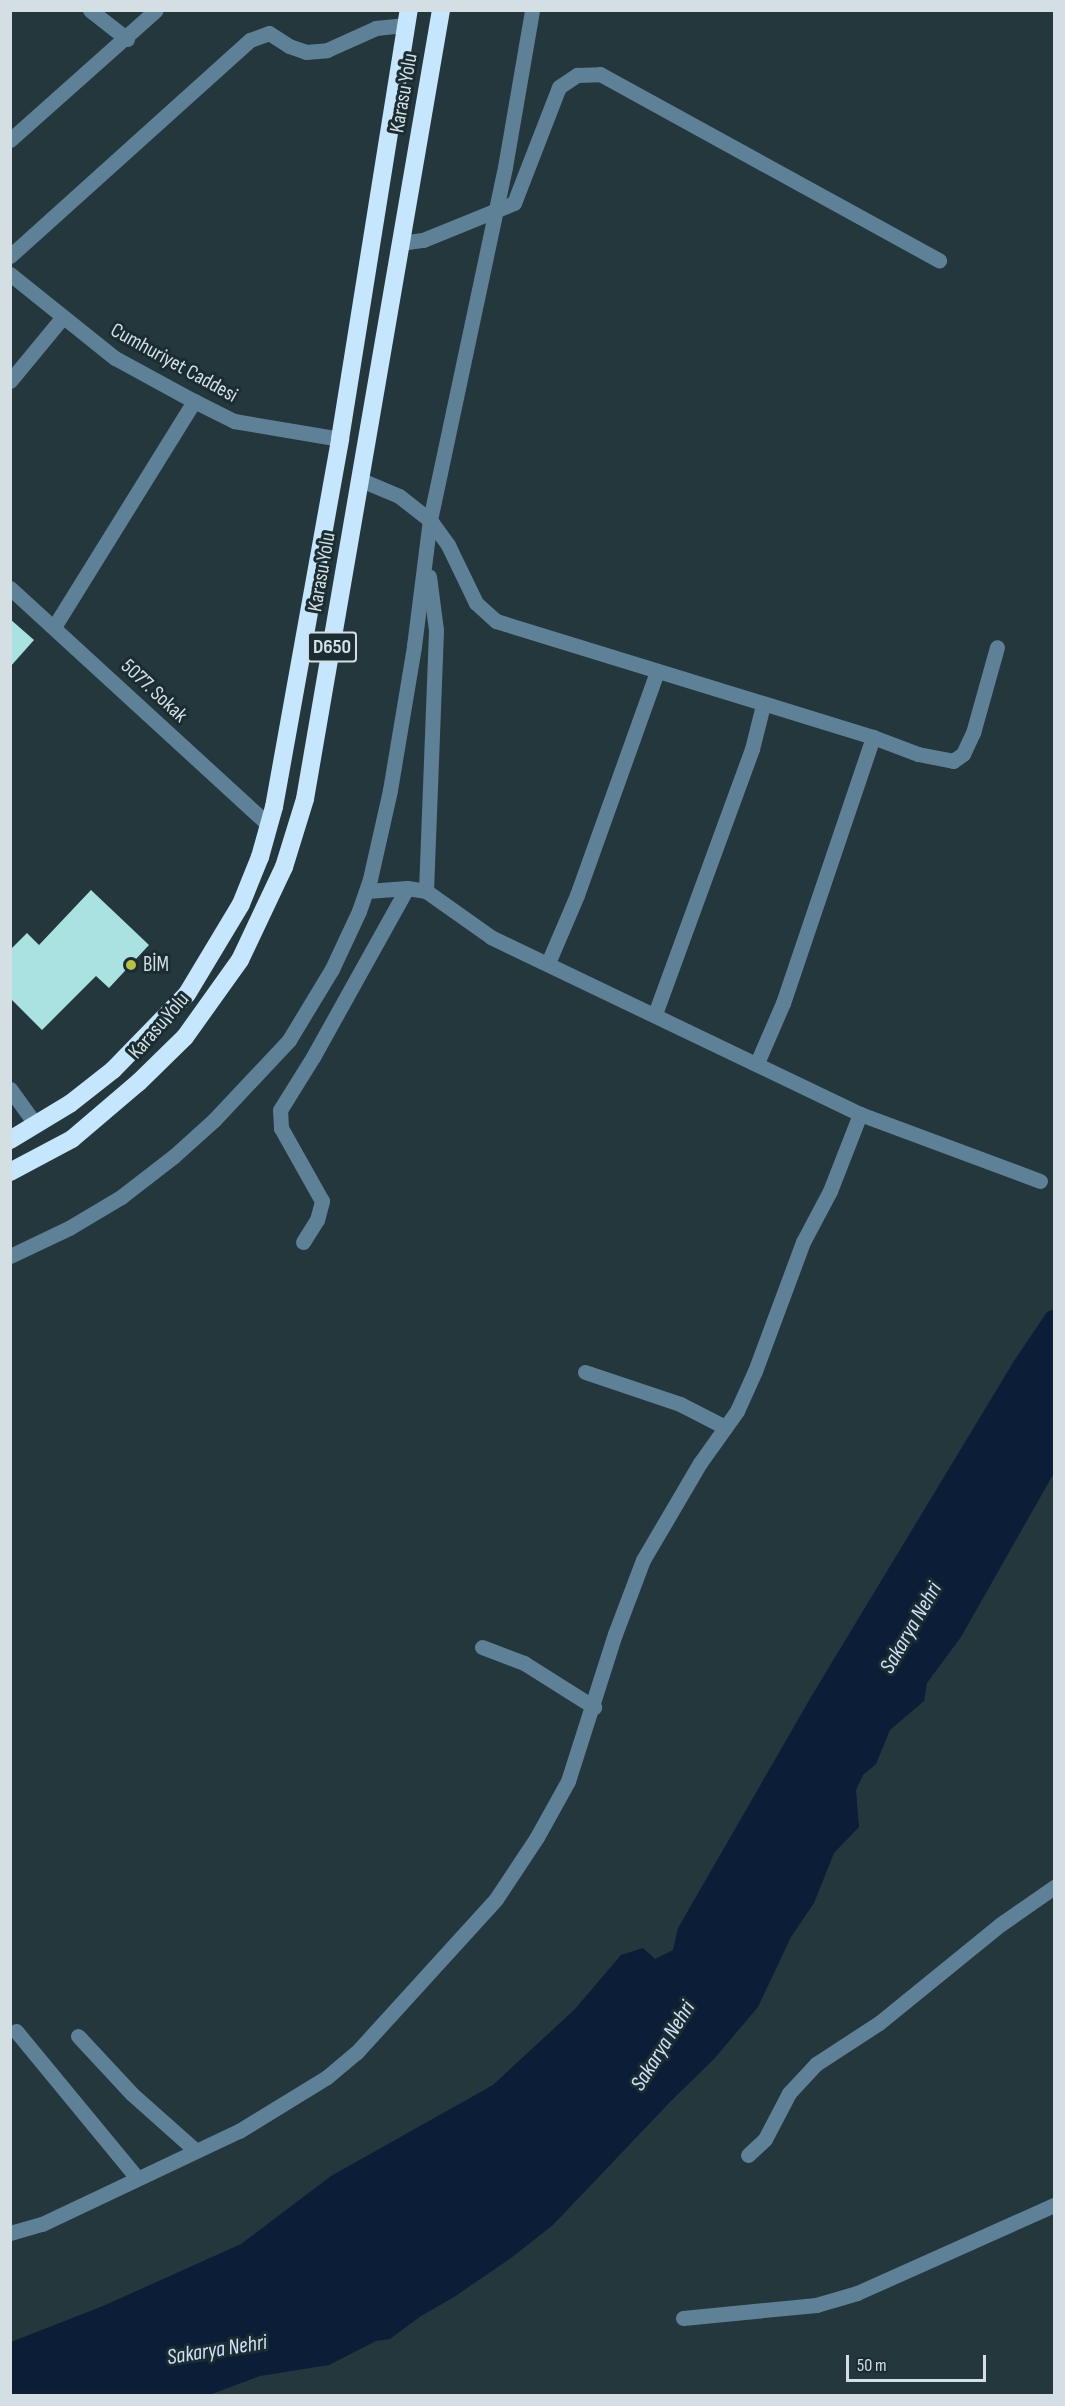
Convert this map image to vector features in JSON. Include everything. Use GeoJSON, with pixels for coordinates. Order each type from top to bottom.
{"type":"FeatureCollection","features":[{"type":"Feature","properties":{"kind":"highway","name":"Karasu Yolu"},"geometry":{"type":"LineString","coordinates":[[10,1172],[72,1139],[139,1082],[185,1037],[240,960],[284,867],[305,799],[441,10]]}},
{"type":"Feature","properties":{"kind":"highway","name":"Karasu Yolu"},"geometry":{"type":"LineString","coordinates":[[10,1140],[71,1103],[113,1070],[187,994],[241,904],[269,825],[340,439],[407,18]]}},
{"type":"Feature","properties":{"kind":"street"},"geometry":{"type":"LineString","coordinates":[[90,10],[127,39]]}},
{"type":"Feature","properties":{"kind":"street"},"geometry":{"type":"LineString","coordinates":[[10,140],[127,39],[156,10]]}},
{"type":"Feature","properties":{"kind":"street"},"geometry":{"type":"LineString","coordinates":[[10,1256],[69,1228],[121,1197],[174,1156],[214,1120],[289,1040],[332,969],[367,891],[392,778],[414,646],[430,520],[496,211],[532,10]]}},
{"type":"Feature","properties":{"kind":"street"},"geometry":{"type":"LineString","coordinates":[[10,256],[250,40],[269,33],[289,46],[306,52],[327,50],[376,28],[407,18]]}},
{"type":"Feature","properties":{"kind":"street"},"geometry":{"type":"LineString","coordinates":[[401,243],[423,240],[514,203],[526,177],[540,129],[558,87],[577,75],[600,74],[939,260]]}},
{"type":"Feature","properties":{"kind":"street","name":"Cumhuriyet Caddesi"},"geometry":{"type":"LineString","coordinates":[[10,274],[115,358],[234,421],[340,439]]}},
{"type":"Feature","properties":{"kind":"street"},"geometry":{"type":"LineString","coordinates":[[10,381],[63,318]]}},
{"type":"Feature","properties":{"kind":"street"},"geometry":{"type":"LineString","coordinates":[[54,627],[194,401]]}},
{"type":"Feature","properties":{"kind":"street"},"geometry":{"type":"LineString","coordinates":[[361,480],[399,496],[430,520],[448,545],[476,603],[488,616],[509,627],[873,737],[918,754],[957,760],[963,753],[973,733],[997,647]]}},
{"type":"Feature","properties":{"kind":"street"},"geometry":{"type":"LineString","coordinates":[[426,552],[436,630],[426,891]]}},
{"type":"Feature","properties":{"kind":"street","name":"5077. Sokak"},"geometry":{"type":"LineString","coordinates":[[10,588],[269,825]]}},
{"type":"Feature","properties":{"kind":"street"},"geometry":{"type":"LineString","coordinates":[[548,963],[577,895],[657,671]]}},
{"type":"Feature","properties":{"kind":"street"},"geometry":{"type":"LineString","coordinates":[[655,1014],[752,749],[763,705]]}},
{"type":"Feature","properties":{"kind":"street"},"geometry":{"type":"LineString","coordinates":[[757,1063],[791,980],[873,737]]}},
{"type":"Feature","properties":{"kind":"street"},"geometry":{"type":"LineString","coordinates":[[367,891],[407,888],[426,891],[491,937],[860,1114],[1040,1181]]}},
{"type":"Feature","properties":{"kind":"street"},"geometry":{"type":"LineString","coordinates":[[303,1242],[316,1220],[321,1201],[281,1128],[280,1110],[313,1057],[407,888]]}},
{"type":"Feature","properties":{"kind":"street"},"geometry":{"type":"LineString","coordinates":[[10,1089],[36,1125]]}},
{"type":"Feature","properties":{"kind":"street"},"geometry":{"type":"LineString","coordinates":[[10,2233],[42,2224],[239,2131],[291,2100],[356,2054],[496,1899],[537,1837],[568,1781],[594,1707],[615,1634],[643,1560],[700,1463],[737,1411],[755,1371],[803,1242],[830,1191],[860,1114]]}},
{"type":"Feature","properties":{"kind":"street"},"geometry":{"type":"LineString","coordinates":[[585,1372],[680,1404],[725,1427]]}},
{"type":"Feature","properties":{"kind":"street"},"geometry":{"type":"LineString","coordinates":[[482,1647],[524,1663],[594,1707]]}},
{"type":"Feature","properties":{"kind":"street"},"geometry":{"type":"LineString","coordinates":[[748,2155],[765,2139],[789,2093],[816,2064],[879,2023],[1001,1924],[1054,1887]]}},
{"type":"Feature","properties":{"kind":"street"},"geometry":{"type":"LineString","coordinates":[[16,2031],[137,2178]]}},
{"type":"Feature","properties":{"kind":"street"},"geometry":{"type":"LineString","coordinates":[[78,2036],[132,2094],[195,2150]]}},
{"type":"Feature","properties":{"kind":"street"},"geometry":{"type":"LineString","coordinates":[[683,2318],[816,2305],[857,2293],[1054,2205]]}},
{"type":"Feature","properties":{"kind":"water","name":"Sakarya Nehri"},"geometry":{"type":"Polygon","coordinates":[[[1054,1309],[1054,1473],[961,1637],[927,1683],[924,1701],[890,1730],[876,1764],[863,1775],[856,1790],[859,1827],[834,1853],[814,1903],[791,1937],[758,2007],[714,2059],[553,2225],[511,2258],[454,2297],[421,2316],[390,2339],[376,2341],[329,2365],[260,2376],[209,2395],[11,2395],[11,2342],[103,2306],[241,2244],[331,2176],[493,2085],[575,2009],[621,1955],[643,1948],[655,1959],[673,1950],[678,1928],[811,1697],[1014,1361],[1047,1312],[1054,1309]]]}},
{"type":"Feature","properties":{"kind":"building"},"geometry":{"type":"Polygon","coordinates":[[[10,619],[34,640],[10,667],[10,619]]]}},
{"type":"Feature","properties":{"kind":"building"},"geometry":{"type":"Polygon","coordinates":[[[91,890],[149,945],[109,988],[96,976],[42,1030],[10,998],[10,950],[27,933],[39,945],[91,890]]]}},
{"type":"Feature","properties":{"kind":"place","name":"BİM"},"geometry":{"type":"Point","coordinates":[131,965]}}]}
